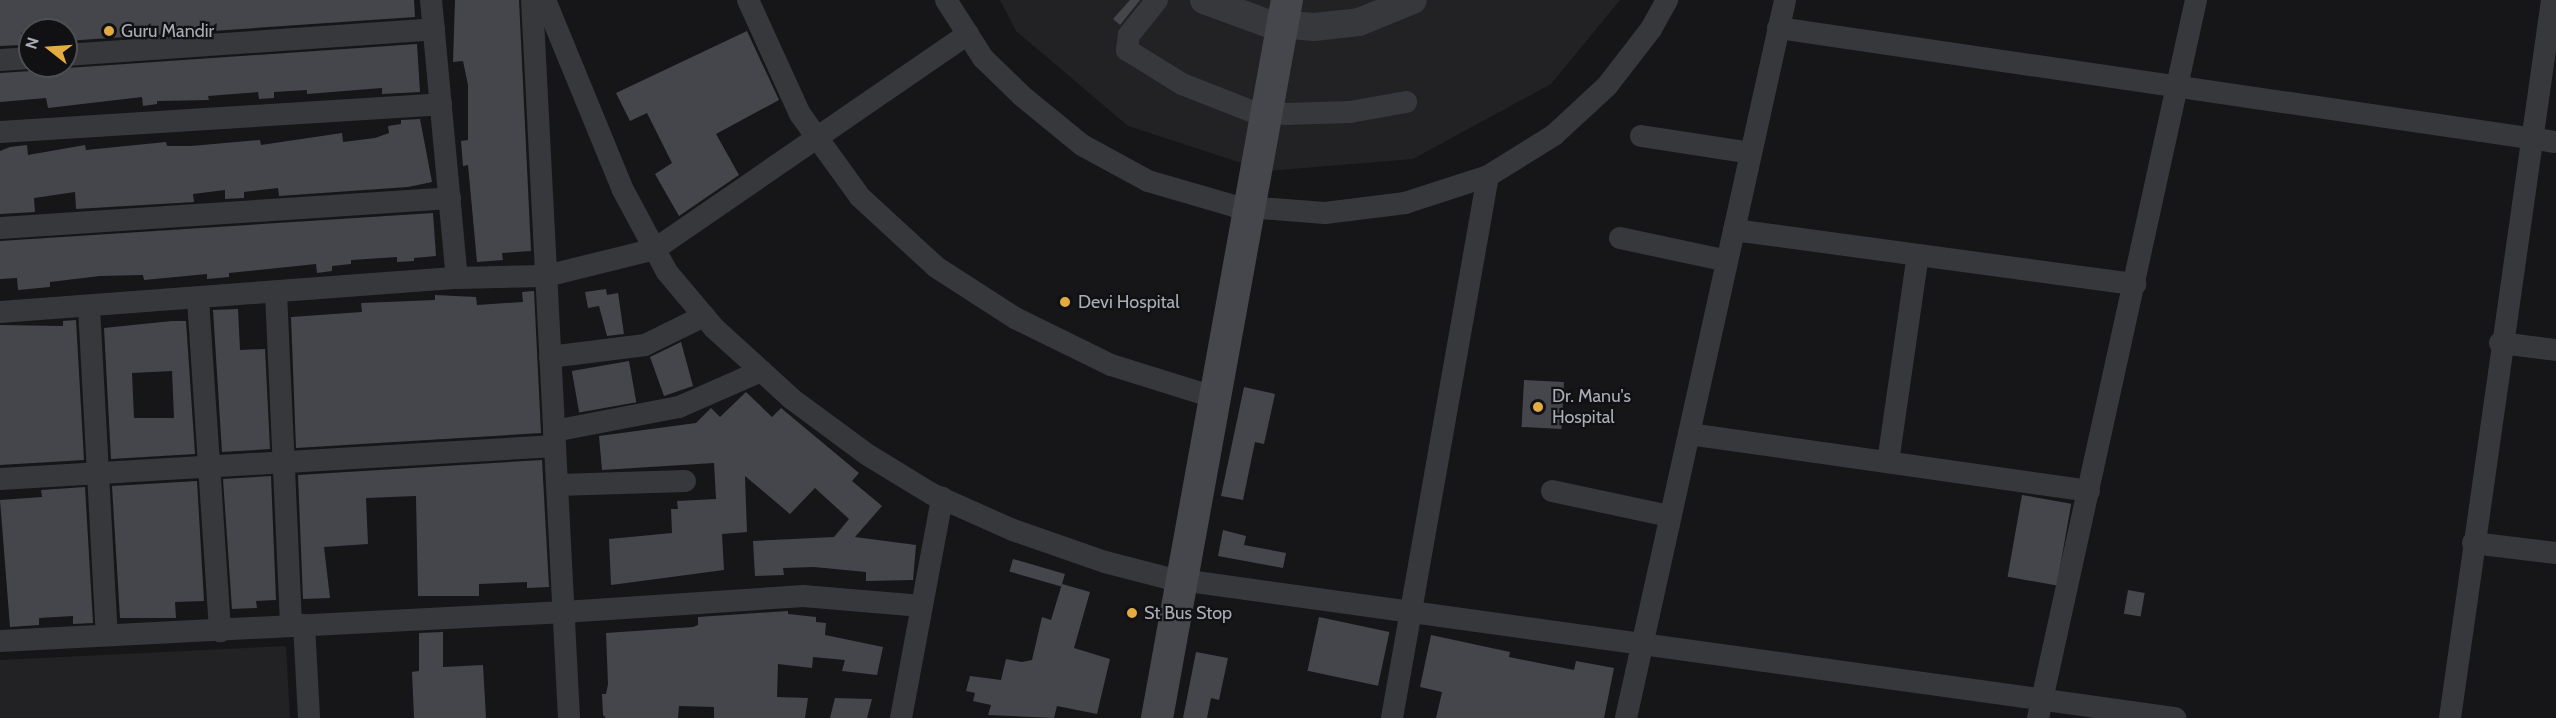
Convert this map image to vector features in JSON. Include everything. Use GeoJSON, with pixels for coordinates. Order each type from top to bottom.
{"type":"FeatureCollection","features":[{"type":"Feature","properties":{"kind":"main road"},"geometry":{"type":"LineString","coordinates":[[1142,718],[1174,579],[1277,12]]}},
{"type":"Feature","properties":{"kind":"main road"},"geometry":{"type":"LineString","coordinates":[[1157,718],[1174,579],[1201,393],[1242,207]]}},
{"type":"Feature","properties":{"kind":"street"},"geometry":{"type":"LineString","coordinates":[[431,0],[457,278]]}},
{"type":"Feature","properties":{"kind":"street"},"geometry":{"type":"LineString","coordinates":[[532,0],[570,718]]}},
{"type":"Feature","properties":{"kind":"street"},"geometry":{"type":"LineString","coordinates":[[544,0],[623,190],[667,272],[704,316],[761,371],[868,455],[942,498],[1013,530],[1105,562],[1174,579],[1642,644],[2040,709],[2175,718]]}},
{"type":"Feature","properties":{"kind":"street"},"geometry":{"type":"LineString","coordinates":[[748,0],[756,24],[801,114],[817,137],[860,197],[936,267],[1015,318],[1111,365],[1201,393]]}},
{"type":"Feature","properties":{"kind":"street"},"geometry":{"type":"LineString","coordinates":[[946,0],[983,58],[1022,96],[1082,145],[1148,181],[1242,207],[1325,213],[1406,203],[1488,176],[1554,135],[1607,86],[1651,29],[1667,0]]}},
{"type":"Feature","properties":{"kind":"street"},"geometry":{"type":"LineString","coordinates":[[1157,0],[1129,35],[1127,50],[1161,74],[1259,111],[1320,114],[1406,102]]}},
{"type":"Feature","properties":{"kind":"street"},"geometry":{"type":"LineString","coordinates":[[1204,0],[1277,12],[1359,21],[1413,0]]}},
{"type":"Feature","properties":{"kind":"street"},"geometry":{"type":"LineString","coordinates":[[1626,718],[1785,0]]}},
{"type":"Feature","properties":{"kind":"street"},"geometry":{"type":"LineString","coordinates":[[2040,709],[2179,87],[2196,0]]}},
{"type":"Feature","properties":{"kind":"street"},"geometry":{"type":"LineString","coordinates":[[2450,718],[2500,343],[2552,0]]}},
{"type":"Feature","properties":{"kind":"street"},"geometry":{"type":"LineString","coordinates":[[1778,28],[2556,142]]}},
{"type":"Feature","properties":{"kind":"street"},"geometry":{"type":"LineString","coordinates":[[78,54],[434,29]]}},
{"type":"Feature","properties":{"kind":"street"},"geometry":{"type":"LineString","coordinates":[[0,312],[198,300],[457,278],[546,276],[655,249],[968,34]]}},
{"type":"Feature","properties":{"kind":"street"},"geometry":{"type":"LineString","coordinates":[[0,60],[18,58]]}},
{"type":"Feature","properties":{"kind":"street"},"geometry":{"type":"LineString","coordinates":[[0,132],[441,104]]}},
{"type":"Feature","properties":{"kind":"street"},"geometry":{"type":"LineString","coordinates":[[1641,136],[1751,153]]}},
{"type":"Feature","properties":{"kind":"street"},"geometry":{"type":"LineString","coordinates":[[1392,718],[1488,176]]}},
{"type":"Feature","properties":{"kind":"street"},"geometry":{"type":"LineString","coordinates":[[0,228],[450,198]]}},
{"type":"Feature","properties":{"kind":"street"},"geometry":{"type":"LineString","coordinates":[[1734,230],[2135,284]]}},
{"type":"Feature","properties":{"kind":"street"},"geometry":{"type":"LineString","coordinates":[[1620,238],[1727,261]]}},
{"type":"Feature","properties":{"kind":"street"},"geometry":{"type":"LineString","coordinates":[[1888,462],[1918,255]]}},
{"type":"Feature","properties":{"kind":"street"},"geometry":{"type":"LineString","coordinates":[[276,293],[284,462],[297,626],[309,718]]}},
{"type":"Feature","properties":{"kind":"street"},"geometry":{"type":"LineString","coordinates":[[198,300],[220,631]]}},
{"type":"Feature","properties":{"kind":"street"},"geometry":{"type":"LineString","coordinates":[[89,307],[107,635]]}},
{"type":"Feature","properties":{"kind":"street"},"geometry":{"type":"LineString","coordinates":[[550,357],[645,345],[704,316]]}},
{"type":"Feature","properties":{"kind":"street"},"geometry":{"type":"LineString","coordinates":[[2500,343],[2556,350]]}},
{"type":"Feature","properties":{"kind":"street"},"geometry":{"type":"LineString","coordinates":[[0,479],[284,462],[555,438],[679,407],[761,371]]}},
{"type":"Feature","properties":{"kind":"street"},"geometry":{"type":"LineString","coordinates":[[1689,434],[2089,491]]}},
{"type":"Feature","properties":{"kind":"street"},"geometry":{"type":"LineString","coordinates":[[557,485],[685,481]]}},
{"type":"Feature","properties":{"kind":"street"},"geometry":{"type":"LineString","coordinates":[[1552,491],[1670,516]]}},
{"type":"Feature","properties":{"kind":"street"},"geometry":{"type":"LineString","coordinates":[[900,718],[942,498]]}},
{"type":"Feature","properties":{"kind":"street"},"geometry":{"type":"LineString","coordinates":[[2473,543],[2556,553]]}},
{"type":"Feature","properties":{"kind":"street"},"geometry":{"type":"LineString","coordinates":[[0,640],[220,631],[803,596],[922,606]]}},
{"type":"Feature","properties":{"kind":"shaded area"},"geometry":{"type":"Polygon","coordinates":[[[1000,0],[1620,0],[1551,84],[1413,159],[1266,171],[1128,126],[1016,31],[1000,0]]]}},
{"type":"Feature","properties":{"kind":"shaded area"},"geometry":{"type":"Polygon","coordinates":[[[286,646],[290,718],[0,718],[0,660],[286,646]]]}},
{"type":"Feature","properties":{"kind":"building"},"geometry":{"type":"Polygon","coordinates":[[[0,0],[414,0],[415,17],[78,40],[78,18],[18,18],[18,45],[0,46],[0,0]]]}},
{"type":"Feature","properties":{"kind":"building"},"geometry":{"type":"Polygon","coordinates":[[[455,0],[519,0],[531,251],[502,253],[503,260],[477,262],[468,165],[463,166],[461,141],[468,140],[468,85],[463,61],[453,62],[455,0]]]}},
{"type":"Feature","properties":{"kind":"building"},"geometry":{"type":"Polygon","coordinates":[[[1130,0],[1140,0],[1120,25],[1113,19],[1130,0]]]}},
{"type":"Feature","properties":{"kind":"building"},"geometry":{"type":"Polygon","coordinates":[[[747,31],[779,100],[716,134],[739,175],[679,216],[655,174],[672,163],[647,113],[630,121],[616,93],[747,31]]]}},
{"type":"Feature","properties":{"kind":"building"},"geometry":{"type":"Polygon","coordinates":[[[417,44],[420,92],[382,94],[382,88],[307,94],[307,90],[274,92],[274,98],[259,99],[258,92],[208,96],[209,100],[157,101],[157,104],[143,106],[142,97],[48,108],[46,98],[0,102],[0,73],[18,72],[18,78],[78,78],[78,67],[417,44]]]}},
{"type":"Feature","properties":{"kind":"building"},"geometry":{"type":"Polygon","coordinates":[[[420,119],[432,182],[408,187],[279,196],[278,188],[244,192],[244,198],[225,199],[225,190],[193,194],[194,202],[76,209],[75,192],[34,198],[35,212],[0,214],[0,151],[10,147],[27,145],[28,155],[85,145],[86,150],[166,142],[167,146],[191,146],[260,140],[261,145],[342,133],[343,142],[375,138],[389,133],[388,126],[401,124],[401,120],[420,119]]]}},
{"type":"Feature","properties":{"kind":"building"},"geometry":{"type":"Polygon","coordinates":[[[433,213],[436,256],[414,258],[414,261],[397,262],[397,257],[351,260],[351,264],[332,266],[332,271],[317,273],[316,264],[229,273],[229,277],[207,279],[207,274],[144,280],[143,275],[100,276],[50,282],[50,287],[18,290],[17,278],[0,279],[0,241],[433,213]]]}},
{"type":"Feature","properties":{"kind":"building"},"geometry":{"type":"Polygon","coordinates":[[[606,289],[607,295],[618,293],[624,334],[607,336],[599,306],[588,308],[585,292],[606,289]]]}},
{"type":"Feature","properties":{"kind":"building"},"geometry":{"type":"Polygon","coordinates":[[[534,291],[541,433],[296,448],[291,317],[362,312],[361,303],[435,300],[435,295],[476,297],[477,305],[523,302],[522,292],[534,291]]]}},
{"type":"Feature","properties":{"kind":"building"},"geometry":{"type":"Polygon","coordinates":[[[238,309],[240,350],[265,349],[270,449],[222,452],[213,310],[238,309]]]}},
{"type":"Feature","properties":{"kind":"building"},"geometry":{"type":"Polygon","coordinates":[[[76,320],[84,460],[0,465],[0,325],[63,326],[63,321],[76,320]]]}},
{"type":"Feature","properties":{"kind":"building"},"geometry":{"type":"Polygon","coordinates":[[[186,321],[195,454],[111,459],[104,328],[186,321]],[[172,371],[132,373],[134,418],[174,418],[172,371]]]}},
{"type":"Feature","properties":{"kind":"building"},"geometry":{"type":"Polygon","coordinates":[[[681,342],[693,386],[664,396],[650,357],[681,342]]]}},
{"type":"Feature","properties":{"kind":"building"},"geometry":{"type":"Polygon","coordinates":[[[629,361],[636,402],[579,412],[572,371],[629,361]]]}},
{"type":"Feature","properties":{"kind":"building"},"geometry":{"type":"Polygon","coordinates":[[[1524,380],[1564,382],[1561,429],[1522,427],[1524,380]]]}},
{"type":"Feature","properties":{"kind":"building"},"geometry":{"type":"Polygon","coordinates":[[[1244,387],[1275,394],[1264,444],[1255,442],[1243,500],[1221,496],[1244,387]]]}},
{"type":"Feature","properties":{"kind":"building"},"geometry":{"type":"Polygon","coordinates":[[[746,392],[772,417],[781,408],[859,473],[852,481],[882,506],[855,537],[916,545],[913,580],[866,581],[866,572],[814,567],[783,568],[784,575],[755,576],[753,541],[834,537],[849,519],[815,488],[790,514],[745,476],[747,532],[722,534],[724,570],[611,585],[609,539],[672,533],[671,509],[678,509],[677,501],[716,499],[714,463],[602,470],[599,436],[696,423],[711,408],[720,417],[746,392]]]}},
{"type":"Feature","properties":{"kind":"building"},"geometry":{"type":"Polygon","coordinates":[[[542,460],[549,587],[527,588],[527,582],[479,584],[479,596],[418,596],[416,496],[366,498],[368,544],[324,547],[330,598],[303,599],[298,475],[542,460]]]}},
{"type":"Feature","properties":{"kind":"building"},"geometry":{"type":"Polygon","coordinates":[[[271,476],[276,600],[256,601],[257,608],[232,609],[223,479],[271,476]]]}},
{"type":"Feature","properties":{"kind":"building"},"geometry":{"type":"Polygon","coordinates":[[[197,481],[204,601],[175,602],[176,618],[120,618],[112,486],[197,481]]]}},
{"type":"Feature","properties":{"kind":"building"},"geometry":{"type":"Polygon","coordinates":[[[85,487],[93,623],[73,624],[73,616],[39,618],[39,625],[10,627],[0,500],[42,497],[41,490],[85,487]]]}},
{"type":"Feature","properties":{"kind":"building"},"geometry":{"type":"Polygon","coordinates":[[[2022,495],[2071,504],[2057,585],[2008,577],[2022,495]]]}},
{"type":"Feature","properties":{"kind":"building"},"geometry":{"type":"Polygon","coordinates":[[[1223,530],[1246,536],[1244,545],[1286,553],[1283,568],[1218,556],[1223,530]]]}},
{"type":"Feature","properties":{"kind":"building"},"geometry":{"type":"Polygon","coordinates":[[[1013,559],[1065,574],[1061,586],[1009,571],[1013,559]]]}},
{"type":"Feature","properties":{"kind":"building"},"geometry":{"type":"Polygon","coordinates":[[[1062,584],[1090,592],[1074,648],[1110,659],[1097,714],[1057,706],[1054,718],[988,715],[991,705],[973,701],[975,693],[966,691],[970,676],[1001,680],[1006,659],[1022,662],[1032,660],[1042,617],[1051,620],[1062,584]]]}},
{"type":"Feature","properties":{"kind":"building"},"geometry":{"type":"Polygon","coordinates":[[[2128,590],[2145,593],[2141,617],[2124,614],[2128,590]]]}},
{"type":"Feature","properties":{"kind":"building"},"geometry":{"type":"Polygon","coordinates":[[[788,611],[788,614],[816,617],[816,622],[826,623],[825,635],[883,647],[877,675],[842,671],[845,660],[813,657],[812,668],[778,664],[777,697],[808,698],[805,718],[714,718],[714,707],[679,706],[678,718],[606,718],[603,715],[602,694],[606,694],[608,684],[606,633],[693,627],[698,625],[698,617],[788,611]]]}},
{"type":"Feature","properties":{"kind":"building"},"geometry":{"type":"Polygon","coordinates":[[[1319,617],[1389,632],[1378,686],[1308,671],[1319,617]]]}},
{"type":"Feature","properties":{"kind":"building"},"geometry":{"type":"Polygon","coordinates":[[[443,632],[443,667],[483,665],[486,718],[414,718],[412,672],[419,671],[419,633],[443,632]]]}},
{"type":"Feature","properties":{"kind":"building"},"geometry":{"type":"Polygon","coordinates":[[[1431,635],[1510,652],[1509,657],[1574,670],[1576,661],[1614,668],[1604,718],[1436,718],[1442,692],[1420,687],[1431,635]]]}},
{"type":"Feature","properties":{"kind":"building"},"geometry":{"type":"Polygon","coordinates":[[[1196,652],[1228,658],[1219,700],[1211,698],[1207,718],[1183,718],[1196,652]]]}},
{"type":"Feature","properties":{"kind":"building"},"geometry":{"type":"Polygon","coordinates":[[[835,698],[872,699],[867,718],[830,718],[835,698]]]}},
{"type":"Feature","properties":{"kind":"place","name":"Guru Mandir"},"geometry":{"type":"Point","coordinates":[109,31]}},
{"type":"Feature","properties":{"kind":"place","name":"Devi Hospital"},"geometry":{"type":"Point","coordinates":[1065,302]}},
{"type":"Feature","properties":{"kind":"place","name":"Dr. Manu's Hospital"},"geometry":{"type":"Point","coordinates":[1538,407]}},
{"type":"Feature","properties":{"kind":"place","name":"St Bus Stop"},"geometry":{"type":"Point","coordinates":[1132,613]}}]}
